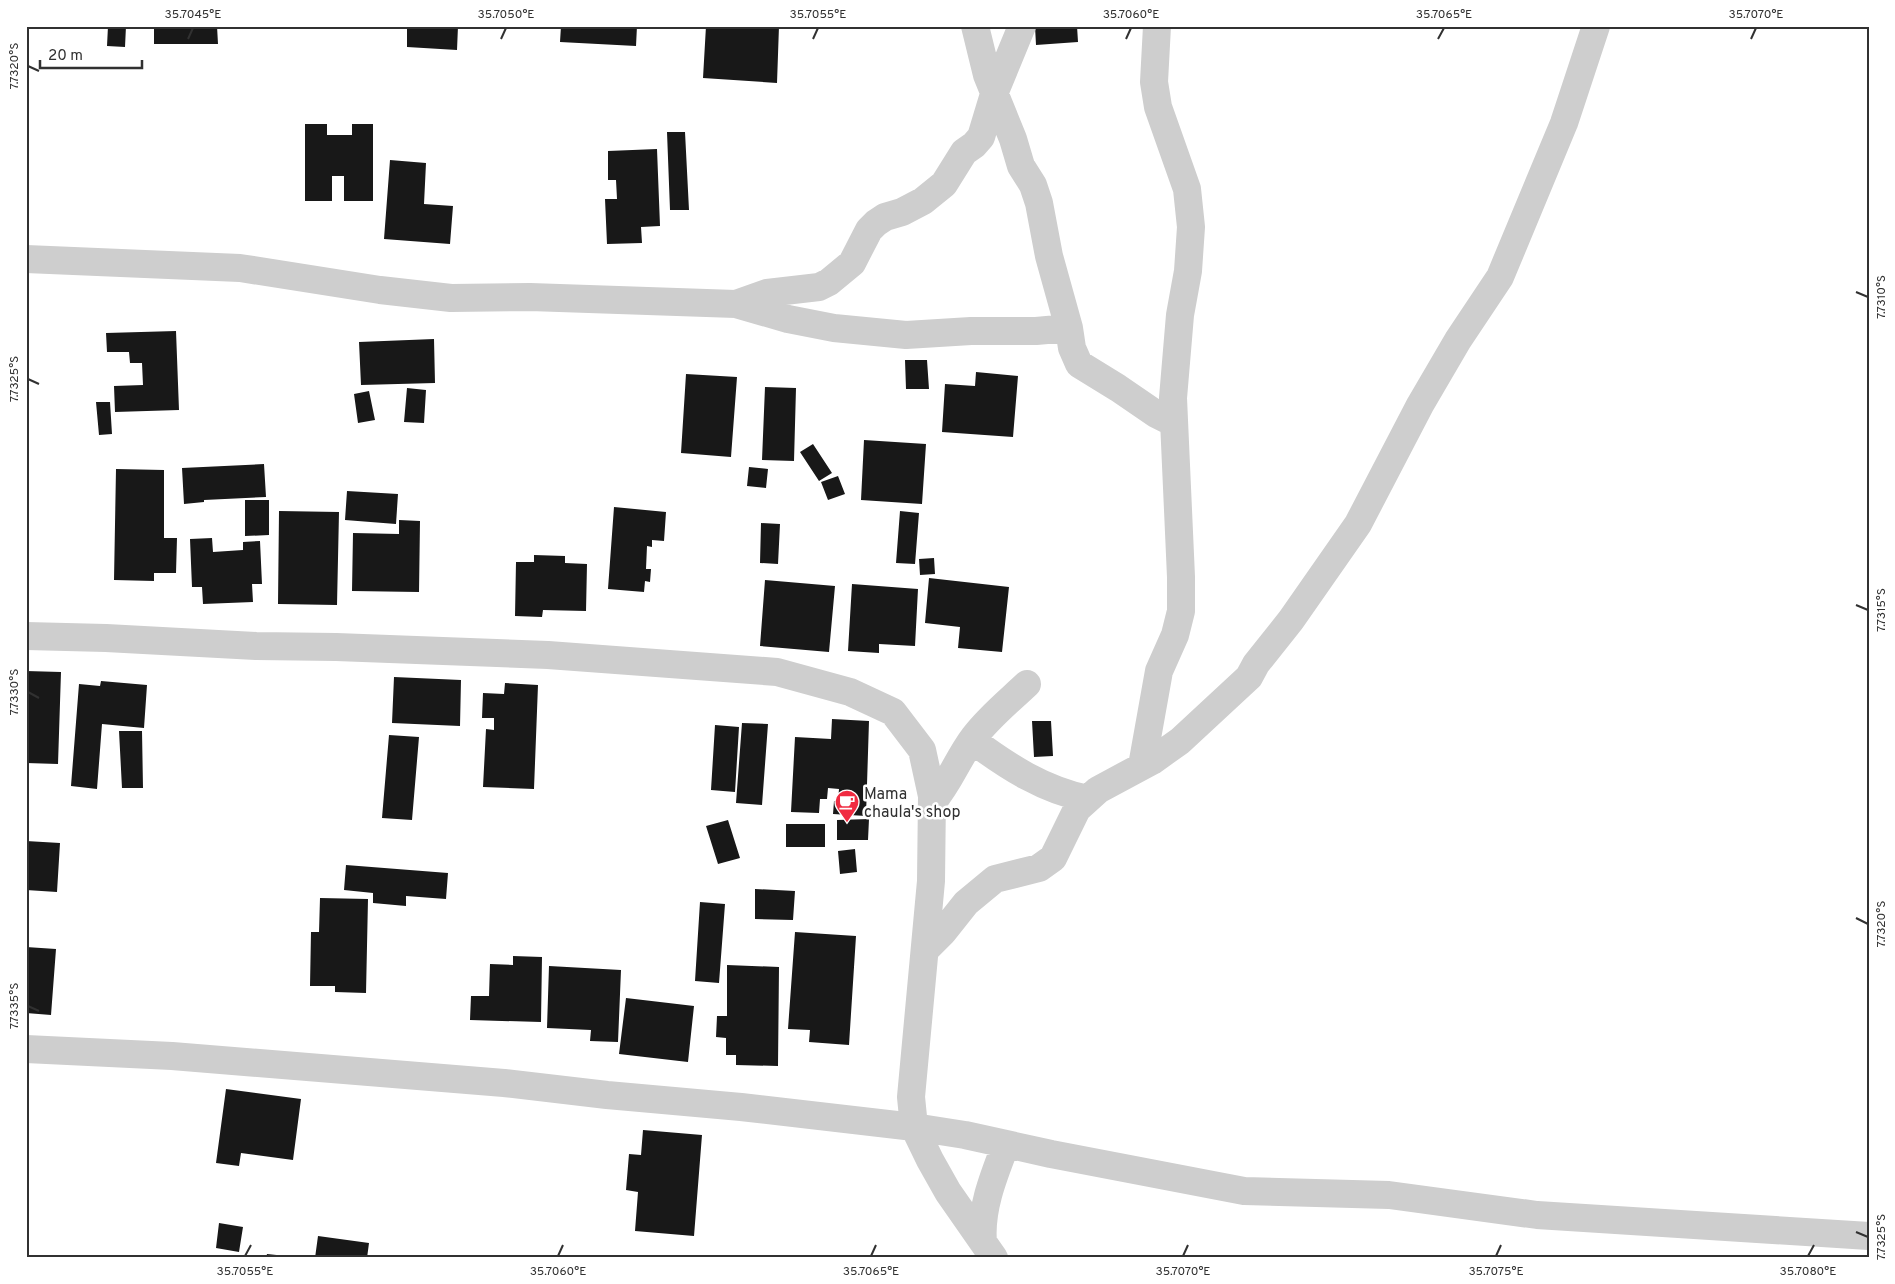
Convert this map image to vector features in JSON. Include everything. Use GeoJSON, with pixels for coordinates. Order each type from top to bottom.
{"type":"FeatureCollection","features":[{"type":"Feature","properties":{"kind":"street"},"geometry":{"type":"LineString","coordinates":[[976,26],[987,75],[1013,140],[1021,166],[1033,185],[1039,203],[1049,256],[1072,348],[1079,364],[1156,414],[1174,423]]}},
{"type":"Feature","properties":{"kind":"street"},"geometry":{"type":"LineString","coordinates":[[736,304],[767,293],[819,287],[842,273],[852,263],[869,230],[876,223],[885,217],[902,212],[923,201],[944,184],[964,152],[981,137],[994,94],[1022,26]]}},
{"type":"Feature","properties":{"kind":"street"},"geometry":{"type":"LineString","coordinates":[[1142,766],[1159,671],[1175,635],[1181,612],[1173,398],[1180,315],[1188,271],[1191,227],[1187,189],[1158,107],[1154,82],[1157,26]]}},
{"type":"Feature","properties":{"kind":"street"},"geometry":{"type":"LineString","coordinates":[[925,950],[943,932],[966,903],[995,879],[1039,868],[1053,858],[1077,809],[1098,790],[1142,766],[1180,741],[1249,677],[1256,664],[1290,620],[1358,524],[1420,405],[1458,340],[1500,277],[1564,123],[1596,26]]}},
{"type":"Feature","properties":{"kind":"street"},"geometry":{"type":"LineString","coordinates":[[26,259],[240,268],[380,290],[451,298],[530,297],[736,304],[788,319],[834,328],[906,335],[971,331],[1036,331],[1068,328]]}},
{"type":"Feature","properties":{"kind":"street"},"geometry":{"type":"LineString","coordinates":[[26,636],[256,646],[345,647],[548,655],[777,672],[850,692],[893,712],[922,750],[932,796],[931,881],[911,1113],[914,1127],[948,1192],[988,1250]]}},
{"type":"Feature","properties":{"kind":"street"},"geometry":{"type":"LineString","coordinates":[[932,803],[944,788],[972,740],[997,711],[1028,684]]}},
{"type":"Feature","properties":{"kind":"street"},"geometry":{"type":"LineString","coordinates":[[972,740],[998,760],[1034,781],[1070,796],[1088,799]]}},
{"type":"Feature","properties":{"kind":"street"},"geometry":{"type":"LineString","coordinates":[[26,1049],[172,1056],[504,1082],[607,1095],[741,1107],[914,1127],[966,1135],[1129,1170],[1244,1191],[1389,1195],[1537,1215],[1869,1236]]}},
{"type":"Feature","properties":{"kind":"street"},"geometry":{"type":"LineString","coordinates":[[988,1250],[982,1229],[995,1174],[1006,1144]]}},
{"type":"Feature","properties":{"kind":"building"},"geometry":{"type":"Polygon","coordinates":[[[39,26],[53,26],[53,29],[39,28],[39,26]]]}},
{"type":"Feature","properties":{"kind":"building"},"geometry":{"type":"Polygon","coordinates":[[[108,26],[126,26],[125,47],[107,46],[108,26]]]}},
{"type":"Feature","properties":{"kind":"building"},"geometry":{"type":"Polygon","coordinates":[[[154,26],[217,26],[218,44],[154,44],[154,26]]]}},
{"type":"Feature","properties":{"kind":"building"},"geometry":{"type":"Polygon","coordinates":[[[407,26],[458,26],[457,50],[407,47],[407,26]]]}},
{"type":"Feature","properties":{"kind":"building"},"geometry":{"type":"Polygon","coordinates":[[[561,26],[637,26],[636,46],[560,42],[561,26]]]}},
{"type":"Feature","properties":{"kind":"building"},"geometry":{"type":"Polygon","coordinates":[[[706,26],[779,26],[777,83],[703,78],[706,26]]]}},
{"type":"Feature","properties":{"kind":"building"},"geometry":{"type":"Polygon","coordinates":[[[1035,26],[1077,26],[1078,42],[1036,45],[1035,26]]]}},
{"type":"Feature","properties":{"kind":"building"},"geometry":{"type":"Polygon","coordinates":[[[305,124],[327,124],[327,135],[352,135],[352,124],[373,124],[373,201],[344,201],[344,176],[332,176],[332,201],[305,201],[305,124]]]}},
{"type":"Feature","properties":{"kind":"building"},"geometry":{"type":"Polygon","coordinates":[[[667,132],[685,132],[689,210],[670,210],[667,132]]]}},
{"type":"Feature","properties":{"kind":"building"},"geometry":{"type":"Polygon","coordinates":[[[657,149],[660,226],[641,227],[642,243],[607,244],[605,199],[617,199],[616,180],[608,180],[608,151],[657,149]]]}},
{"type":"Feature","properties":{"kind":"building"},"geometry":{"type":"Polygon","coordinates":[[[390,160],[426,163],[424,204],[453,206],[450,244],[384,239],[390,160]]]}},
{"type":"Feature","properties":{"kind":"building"},"geometry":{"type":"Polygon","coordinates":[[[176,331],[179,410],[115,412],[114,386],[143,385],[142,363],[130,363],[129,352],[107,352],[106,333],[176,331]]]}},
{"type":"Feature","properties":{"kind":"building"},"geometry":{"type":"Polygon","coordinates":[[[434,339],[435,383],[361,385],[359,342],[434,339]]]}},
{"type":"Feature","properties":{"kind":"building"},"geometry":{"type":"Polygon","coordinates":[[[905,360],[927,360],[929,389],[906,389],[905,360]]]}},
{"type":"Feature","properties":{"kind":"building"},"geometry":{"type":"Polygon","coordinates":[[[976,372],[1018,376],[1013,437],[942,432],[945,384],[975,386],[976,372]]]}},
{"type":"Feature","properties":{"kind":"building"},"geometry":{"type":"Polygon","coordinates":[[[686,374],[737,377],[731,457],[681,453],[686,374]]]}},
{"type":"Feature","properties":{"kind":"building"},"geometry":{"type":"Polygon","coordinates":[[[765,387],[796,388],[794,461],[762,460],[765,387]]]}},
{"type":"Feature","properties":{"kind":"building"},"geometry":{"type":"Polygon","coordinates":[[[407,388],[426,390],[424,423],[404,422],[407,388]]]}},
{"type":"Feature","properties":{"kind":"building"},"geometry":{"type":"Polygon","coordinates":[[[369,391],[375,420],[358,423],[354,394],[369,391]]]}},
{"type":"Feature","properties":{"kind":"building"},"geometry":{"type":"Polygon","coordinates":[[[96,402],[110,402],[112,434],[99,435],[96,402]]]}},
{"type":"Feature","properties":{"kind":"building"},"geometry":{"type":"Polygon","coordinates":[[[864,440],[926,444],[922,504],[861,500],[864,440]]]}},
{"type":"Feature","properties":{"kind":"building"},"geometry":{"type":"Polygon","coordinates":[[[813,444],[832,473],[819,481],[800,452],[813,444]]]}},
{"type":"Feature","properties":{"kind":"building"},"geometry":{"type":"Polygon","coordinates":[[[264,464],[266,497],[204,500],[204,502],[184,504],[182,468],[264,464]]]}},
{"type":"Feature","properties":{"kind":"building"},"geometry":{"type":"Polygon","coordinates":[[[749,467],[768,469],[766,488],[747,486],[749,467]]]}},
{"type":"Feature","properties":{"kind":"building"},"geometry":{"type":"Polygon","coordinates":[[[116,469],[164,470],[164,538],[177,538],[176,573],[154,573],[154,581],[114,580],[116,469]]]}},
{"type":"Feature","properties":{"kind":"building"},"geometry":{"type":"Polygon","coordinates":[[[838,476],[845,494],[828,500],[821,482],[838,476]]]}},
{"type":"Feature","properties":{"kind":"building"},"geometry":{"type":"Polygon","coordinates":[[[347,491],[398,494],[396,524],[345,520],[347,491]]]}},
{"type":"Feature","properties":{"kind":"building"},"geometry":{"type":"Polygon","coordinates":[[[245,500],[269,500],[269,535],[245,536],[245,500]]]}},
{"type":"Feature","properties":{"kind":"building"},"geometry":{"type":"Polygon","coordinates":[[[614,507],[666,512],[664,541],[652,540],[652,547],[647,546],[646,569],[651,569],[650,582],[645,581],[644,592],[608,589],[614,507]]]}},
{"type":"Feature","properties":{"kind":"building"},"geometry":{"type":"Polygon","coordinates":[[[279,511],[339,512],[337,605],[278,604],[279,511]]]}},
{"type":"Feature","properties":{"kind":"building"},"geometry":{"type":"Polygon","coordinates":[[[900,511],[919,513],[915,564],[896,563],[900,511]]]}},
{"type":"Feature","properties":{"kind":"building"},"geometry":{"type":"Polygon","coordinates":[[[399,520],[420,521],[419,592],[352,591],[353,533],[399,534],[399,520]]]}},
{"type":"Feature","properties":{"kind":"building"},"geometry":{"type":"Polygon","coordinates":[[[761,523],[780,524],[778,564],[760,563],[761,523]]]}},
{"type":"Feature","properties":{"kind":"building"},"geometry":{"type":"Polygon","coordinates":[[[212,538],[213,552],[243,550],[243,542],[260,541],[262,584],[252,584],[253,602],[203,604],[202,587],[192,587],[190,539],[212,538]]]}},
{"type":"Feature","properties":{"kind":"building"},"geometry":{"type":"Polygon","coordinates":[[[534,555],[565,556],[565,563],[587,564],[586,611],[543,610],[542,617],[515,616],[516,562],[534,562],[534,555]]]}},
{"type":"Feature","properties":{"kind":"building"},"geometry":{"type":"Polygon","coordinates":[[[934,558],[935,574],[920,575],[919,559],[934,558]]]}},
{"type":"Feature","properties":{"kind":"building"},"geometry":{"type":"Polygon","coordinates":[[[929,578],[1009,587],[1002,652],[958,648],[960,627],[925,623],[929,578]]]}},
{"type":"Feature","properties":{"kind":"building"},"geometry":{"type":"Polygon","coordinates":[[[765,580],[835,586],[829,652],[760,646],[765,580]]]}},
{"type":"Feature","properties":{"kind":"building"},"geometry":{"type":"Polygon","coordinates":[[[852,584],[918,589],[915,646],[879,644],[879,653],[848,651],[852,584]]]}},
{"type":"Feature","properties":{"kind":"building"},"geometry":{"type":"Polygon","coordinates":[[[26,671],[61,672],[58,764],[26,763],[26,671]]]}},
{"type":"Feature","properties":{"kind":"building"},"geometry":{"type":"Polygon","coordinates":[[[394,677],[461,680],[460,726],[392,723],[394,677]]]}},
{"type":"Feature","properties":{"kind":"building"},"geometry":{"type":"Polygon","coordinates":[[[101,681],[147,685],[144,728],[102,724],[97,789],[71,786],[79,684],[100,686],[101,681]]]}},
{"type":"Feature","properties":{"kind":"building"},"geometry":{"type":"Polygon","coordinates":[[[505,683],[538,685],[534,789],[483,787],[486,729],[494,730],[494,718],[482,718],[483,693],[504,694],[505,683]]]}},
{"type":"Feature","properties":{"kind":"building"},"geometry":{"type":"Polygon","coordinates":[[[832,719],[869,721],[866,816],[833,814],[834,801],[838,801],[839,789],[828,788],[827,799],[820,799],[819,813],[791,812],[795,737],[831,739],[832,719]]]}},
{"type":"Feature","properties":{"kind":"building"},"geometry":{"type":"Polygon","coordinates":[[[1032,721],[1051,721],[1053,756],[1034,757],[1032,721]]]}},
{"type":"Feature","properties":{"kind":"building"},"geometry":{"type":"Polygon","coordinates":[[[742,723],[768,724],[762,805],[736,803],[742,723]]]}},
{"type":"Feature","properties":{"kind":"building"},"geometry":{"type":"Polygon","coordinates":[[[715,725],[739,727],[735,792],[711,790],[715,725]]]}},
{"type":"Feature","properties":{"kind":"building"},"geometry":{"type":"Polygon","coordinates":[[[119,731],[142,731],[143,788],[122,788],[119,731]]]}},
{"type":"Feature","properties":{"kind":"building"},"geometry":{"type":"Polygon","coordinates":[[[389,735],[419,737],[412,820],[382,818],[389,735]]]}},
{"type":"Feature","properties":{"kind":"building"},"geometry":{"type":"Polygon","coordinates":[[[869,819],[868,840],[837,840],[837,820],[869,819]]]}},
{"type":"Feature","properties":{"kind":"building"},"geometry":{"type":"Polygon","coordinates":[[[728,820],[740,858],[718,864],[706,826],[728,820]]]}},
{"type":"Feature","properties":{"kind":"building"},"geometry":{"type":"Polygon","coordinates":[[[786,824],[825,824],[825,847],[786,847],[786,824]]]}},
{"type":"Feature","properties":{"kind":"building"},"geometry":{"type":"Polygon","coordinates":[[[26,841],[60,843],[57,892],[26,890],[26,841]]]}},
{"type":"Feature","properties":{"kind":"building"},"geometry":{"type":"Polygon","coordinates":[[[855,849],[857,872],[840,874],[838,851],[855,849]]]}},
{"type":"Feature","properties":{"kind":"building"},"geometry":{"type":"Polygon","coordinates":[[[346,865],[448,873],[446,899],[406,896],[406,906],[373,903],[373,893],[344,890],[346,865]]]}},
{"type":"Feature","properties":{"kind":"building"},"geometry":{"type":"Polygon","coordinates":[[[755,889],[795,891],[793,920],[755,919],[755,889]]]}},
{"type":"Feature","properties":{"kind":"building"},"geometry":{"type":"Polygon","coordinates":[[[320,898],[368,899],[366,993],[335,992],[335,986],[310,986],[311,932],[319,932],[320,898]]]}},
{"type":"Feature","properties":{"kind":"building"},"geometry":{"type":"Polygon","coordinates":[[[700,902],[725,904],[719,983],[695,981],[700,902]]]}},
{"type":"Feature","properties":{"kind":"building"},"geometry":{"type":"Polygon","coordinates":[[[795,932],[856,936],[849,1045],[809,1042],[810,1030],[788,1029],[795,932]]]}},
{"type":"Feature","properties":{"kind":"building"},"geometry":{"type":"Polygon","coordinates":[[[26,947],[56,949],[51,1015],[26,1013],[26,947]]]}},
{"type":"Feature","properties":{"kind":"building"},"geometry":{"type":"Polygon","coordinates":[[[513,956],[542,957],[541,1022],[470,1020],[471,996],[489,996],[490,964],[513,965],[513,956]]]}},
{"type":"Feature","properties":{"kind":"building"},"geometry":{"type":"Polygon","coordinates":[[[727,965],[779,967],[778,1066],[736,1065],[736,1055],[726,1055],[726,1038],[716,1037],[717,1016],[727,1016],[727,965]]]}},
{"type":"Feature","properties":{"kind":"building"},"geometry":{"type":"Polygon","coordinates":[[[549,966],[621,970],[618,1042],[590,1041],[591,1030],[547,1028],[549,966]]]}},
{"type":"Feature","properties":{"kind":"building"},"geometry":{"type":"Polygon","coordinates":[[[626,998],[694,1006],[688,1062],[619,1054],[626,998]]]}},
{"type":"Feature","properties":{"kind":"building"},"geometry":{"type":"Polygon","coordinates":[[[226,1089],[301,1099],[293,1160],[241,1153],[239,1166],[216,1163],[226,1089]]]}},
{"type":"Feature","properties":{"kind":"building"},"geometry":{"type":"Polygon","coordinates":[[[643,1130],[702,1135],[694,1236],[635,1231],[638,1192],[626,1190],[629,1154],[641,1155],[643,1130]]]}},
{"type":"Feature","properties":{"kind":"building"},"geometry":{"type":"Polygon","coordinates":[[[219,1223],[243,1227],[239,1252],[216,1248],[219,1223]]]}},
{"type":"Feature","properties":{"kind":"building"},"geometry":{"type":"Polygon","coordinates":[[[318,1236],[369,1243],[367,1258],[315,1258],[318,1236]]]}},
{"type":"Feature","properties":{"kind":"building"},"geometry":{"type":"Polygon","coordinates":[[[267,1254],[286,1256],[286,1258],[266,1258],[267,1254]]]}},
{"type":"Feature","properties":{"kind":"place","name":"Mama chaula's shop"},"geometry":{"type":"Point","coordinates":[847,823]}}]}
